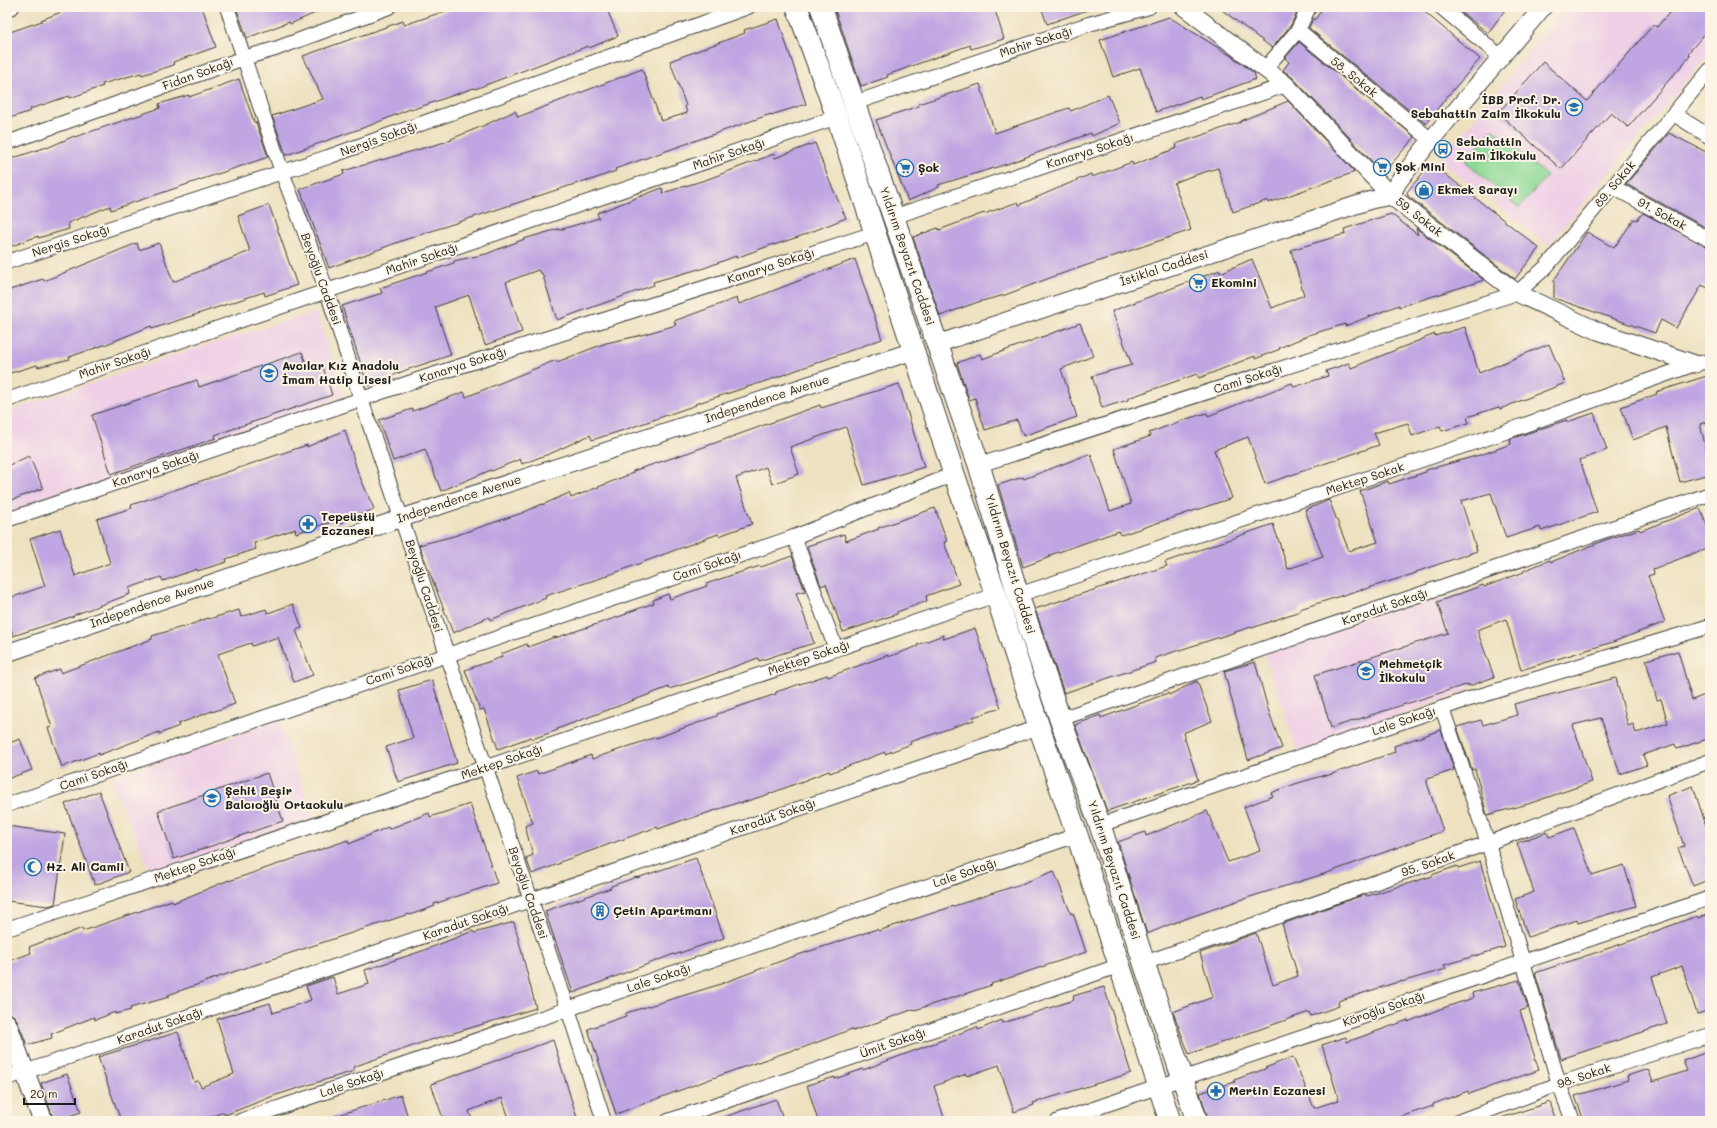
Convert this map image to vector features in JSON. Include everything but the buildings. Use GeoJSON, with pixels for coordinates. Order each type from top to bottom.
{"type":"FeatureCollection","features":[{"type":"Feature","properties":{"kind":"main road","name":"Yıldırım Beyazıt Caddesi"},"geometry":{"type":"LineString","coordinates":[[797,7],[837,118],[954,474],[1077,835],[1118,966],[1170,1121]]}},
{"type":"Feature","properties":{"kind":"main road","name":"Yıldırım Beyazıt Caddesi"},"geometry":{"type":"LineString","coordinates":[[821,7],[979,465],[1018,594],[1060,719],[1100,825],[1196,1121]]}},
{"type":"Feature","properties":{"kind":"main road"},"geometry":{"type":"LineString","coordinates":[[913,351],[937,344]]}},
{"type":"Feature","properties":{"kind":"main road"},"geometry":{"type":"LineString","coordinates":[[1039,727],[1060,719]]}},
{"type":"Feature","properties":{"kind":"main road"},"geometry":{"type":"LineString","coordinates":[[7,1024],[43,1121]]}},
{"type":"Feature","properties":{"kind":"street"},"geometry":{"type":"LineString","coordinates":[[7,9],[12,7]]}},
{"type":"Feature","properties":{"kind":"street","name":"Beyoğlu Caddesi"},"geometry":{"type":"LineString","coordinates":[[227,7],[282,172],[327,291],[361,399],[568,1009],[604,1121]]}},
{"type":"Feature","properties":{"kind":"street","name":"Fidan Sokağı"},"geometry":{"type":"LineString","coordinates":[[7,143],[390,7]]}},
{"type":"Feature","properties":{"kind":"street","name":"Nergis Sokağı"},"geometry":{"type":"LineString","coordinates":[[7,262],[343,152],[748,7]]}},
{"type":"Feature","properties":{"kind":"street","name":"Mahir Sokağı"},"geometry":{"type":"LineString","coordinates":[[854,103],[1089,24],[1149,7]]}},
{"type":"Feature","properties":{"kind":"street","name":"59. Sokak"},"geometry":{"type":"LineString","coordinates":[[1184,7],[1286,85],[1391,196],[1516,293],[1598,331],[1703,362]]}},
{"type":"Feature","properties":{"kind":"street"},"geometry":{"type":"LineString","coordinates":[[1266,69],[1298,30],[1308,7]]}},
{"type":"Feature","properties":{"kind":"street"},"geometry":{"type":"LineString","coordinates":[[1442,7],[1501,57]]}},
{"type":"Feature","properties":{"kind":"street"},"geometry":{"type":"LineString","coordinates":[[1391,196],[1398,182],[1431,140],[1544,7]]}},
{"type":"Feature","properties":{"kind":"street","name":"58. Sokak"},"geometry":{"type":"LineString","coordinates":[[1298,30],[1431,140]]}},
{"type":"Feature","properties":{"kind":"street","name":"89. Sokak"},"geometry":{"type":"LineString","coordinates":[[1516,293],[1546,267],[1710,70]]}},
{"type":"Feature","properties":{"kind":"street","name":"Kanarya Sokağı"},"geometry":{"type":"LineString","coordinates":[[893,216],[1286,85]]}},
{"type":"Feature","properties":{"kind":"street"},"geometry":{"type":"LineString","coordinates":[[1674,114],[1710,138]]}},
{"type":"Feature","properties":{"kind":"street","name":"Mahir Sokağı"},"geometry":{"type":"LineString","coordinates":[[7,400],[837,118]]}},
{"type":"Feature","properties":{"kind":"street","name":"91. Sokak"},"geometry":{"type":"LineString","coordinates":[[1613,187],[1710,240]]}},
{"type":"Feature","properties":{"kind":"street","name":"İstiklal Caddesi"},"geometry":{"type":"LineString","coordinates":[[937,344],[1371,200],[1391,196]]}},
{"type":"Feature","properties":{"kind":"street","name":"Kanarya Sokağı"},"geometry":{"type":"LineString","coordinates":[[7,520],[361,399],[875,233]]}},
{"type":"Feature","properties":{"kind":"street","name":"Cami Sokağı"},"geometry":{"type":"LineString","coordinates":[[979,465],[1516,293]]}},
{"type":"Feature","properties":{"kind":"street","name":"Independence Avenue"},"geometry":{"type":"LineString","coordinates":[[7,652],[402,518],[913,351]]}},
{"type":"Feature","properties":{"kind":"street","name":"Mektep Sokak"},"geometry":{"type":"LineString","coordinates":[[1018,594],[1505,432],[1703,362]]}},
{"type":"Feature","properties":{"kind":"street","name":"Cami Sokağı"},"geometry":{"type":"LineString","coordinates":[[7,805],[794,537],[954,474]]}},
{"type":"Feature","properties":{"kind":"street","name":"Karadut Sokağı"},"geometry":{"type":"LineString","coordinates":[[1060,719],[1710,494]]}},
{"type":"Feature","properties":{"kind":"street"},"geometry":{"type":"LineString","coordinates":[[794,537],[836,648]]}},
{"type":"Feature","properties":{"kind":"street","name":"Mektep Sokağı"},"geometry":{"type":"LineString","coordinates":[[7,929],[996,594]]}},
{"type":"Feature","properties":{"kind":"street","name":"Lale Sokağı"},"geometry":{"type":"LineString","coordinates":[[1100,825],[1442,708],[1710,626]]}},
{"type":"Feature","properties":{"kind":"street"},"geometry":{"type":"LineString","coordinates":[[1442,708],[1488,843],[1559,1084],[1573,1121]]}},
{"type":"Feature","properties":{"kind":"street","name":"Karadut Sokağı"},"geometry":{"type":"LineString","coordinates":[[7,1078],[1039,727]]}},
{"type":"Feature","properties":{"kind":"street","name":"95. Sokak"},"geometry":{"type":"LineString","coordinates":[[1144,963],[1488,843],[1710,761]]}},
{"type":"Feature","properties":{"kind":"street","name":"Lale Sokağı"},"geometry":{"type":"LineString","coordinates":[[240,1121],[1077,835]]}},
{"type":"Feature","properties":{"kind":"street","name":"Köroğlu Sokağı"},"geometry":{"type":"LineString","coordinates":[[1058,1121],[1710,898]]}},
{"type":"Feature","properties":{"kind":"street","name":"Ümit Sokağı"},"geometry":{"type":"LineString","coordinates":[[668,1121],[1118,966]]}},
{"type":"Feature","properties":{"kind":"street","name":"98. Sokak"},"geometry":{"type":"LineString","coordinates":[[1460,1121],[1559,1084],[1710,1035]]}},
{"type":"Feature","properties":{"kind":"shaded area","name":"İBB Prof. Dr. Sebahattin Zaim İlkokulu"},"geometry":{"type":"Polygon","coordinates":[[[1566,7],[1710,7],[1710,53],[1548,245],[1440,161],[1566,7]]]}},
{"type":"Feature","properties":{"kind":"shaded area"},"geometry":{"type":"Polygon","coordinates":[[[316,312],[344,396],[225,440],[7,514],[7,412],[193,349],[316,312]]]}},
{"type":"Feature","properties":{"kind":"shaded area","name":"Mehmetçik İlkokulu"},"geometry":{"type":"Polygon","coordinates":[[[1432,596],[1468,690],[1298,752],[1264,652],[1432,596]]]}},
{"type":"Feature","properties":{"kind":"shaded area","name":"Şehit Beşir Balcıoğlu Ortaokulu"},"geometry":{"type":"Polygon","coordinates":[[[279,720],[313,817],[152,873],[110,779],[279,720]]]}},
{"type":"Feature","properties":{"kind":"green space"},"geometry":{"type":"Polygon","coordinates":[[[1493,129],[1547,176],[1519,208],[1465,161],[1493,129]]]}},
{"type":"Feature","properties":{"kind":"place","name":"İBB Prof. Dr. Sebahattin Zaim İlkokulu"},"geometry":{"type":"Point","coordinates":[1574,107]}},
{"type":"Feature","properties":{"kind":"place","name":"Sebahattin Zaim İlkokulu"},"geometry":{"type":"Point","coordinates":[1443,149]}},
{"type":"Feature","properties":{"kind":"place","name":"Şok Mini"},"geometry":{"type":"Point","coordinates":[1382,167]}},
{"type":"Feature","properties":{"kind":"place","name":"Şok"},"geometry":{"type":"Point","coordinates":[905,168]}},
{"type":"Feature","properties":{"kind":"place","name":"Ekmek Sarayı"},"geometry":{"type":"Point","coordinates":[1424,190]}},
{"type":"Feature","properties":{"kind":"place","name":"Ekomini"},"geometry":{"type":"Point","coordinates":[1198,283]}},
{"type":"Feature","properties":{"kind":"place","name":"Avcılar Kız Anadolu İmam Hatip Lisesi"},"geometry":{"type":"Point","coordinates":[269,373]}},
{"type":"Feature","properties":{"kind":"place","name":"Tepeüstü Eczanesi"},"geometry":{"type":"Point","coordinates":[308,524]}},
{"type":"Feature","properties":{"kind":"place","name":"Mehmetçik İlkokulu"},"geometry":{"type":"Point","coordinates":[1366,671]}},
{"type":"Feature","properties":{"kind":"place","name":"Şehit Beşir Balcıoğlu Ortaokulu"},"geometry":{"type":"Point","coordinates":[212,798]}},
{"type":"Feature","properties":{"kind":"place","name":"Hz. Ali Camii"},"geometry":{"type":"Point","coordinates":[33,867]}},
{"type":"Feature","properties":{"kind":"place","name":"Çetin Apartmanı"},"geometry":{"type":"Point","coordinates":[600,911]}},
{"type":"Feature","properties":{"kind":"place","name":"Mertin Eczanesi"},"geometry":{"type":"Point","coordinates":[1216,1091]}}]}
